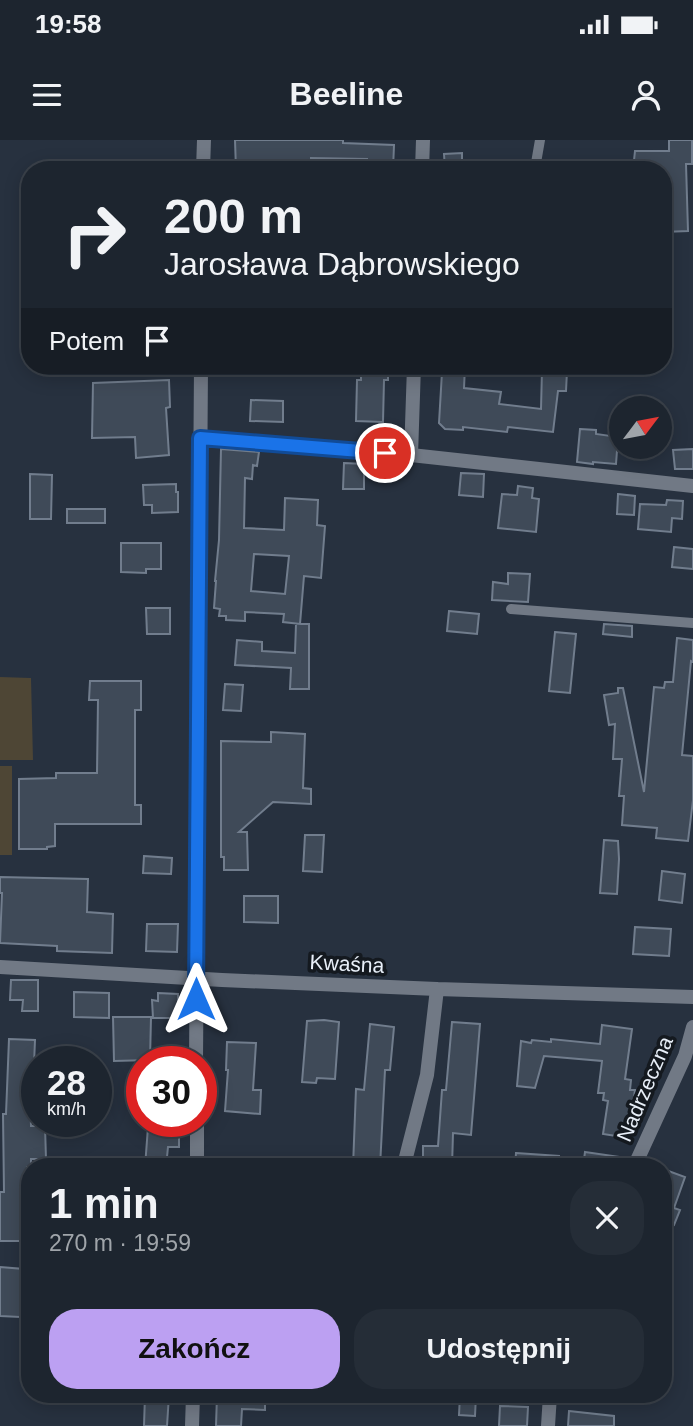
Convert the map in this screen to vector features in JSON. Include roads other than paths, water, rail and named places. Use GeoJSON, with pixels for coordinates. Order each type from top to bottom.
{"type":"FeatureCollection","features":[{"type":"Feature","properties":{"kind":"street"},"geometry":{"type":"LineString","coordinates":[[203,161],[204,140]]}},
{"type":"Feature","properties":{"kind":"street"},"geometry":{"type":"LineString","coordinates":[[422,161],[423,140]]}},
{"type":"Feature","properties":{"kind":"street"},"geometry":{"type":"LineString","coordinates":[[196,1046],[201,375]]}},
{"type":"Feature","properties":{"kind":"street"},"geometry":{"type":"LineString","coordinates":[[411,455],[414,375]]}},
{"type":"Feature","properties":{"kind":"street"},"geometry":{"type":"LineString","coordinates":[[200,438],[411,455],[693,486]]}},
{"type":"Feature","properties":{"kind":"street","name":"Kwaśna"},"geometry":{"type":"LineString","coordinates":[[0,967],[437,989],[693,998]]}},
{"type":"Feature","properties":{"kind":"street"},"geometry":{"type":"LineString","coordinates":[[406,1158],[427,1074],[437,989]]}},
{"type":"Feature","properties":{"kind":"street","name":"Nadrzeczna"},"geometry":{"type":"LineString","coordinates":[[638,1158],[685,1056],[693,1027]]}},
{"type":"Feature","properties":{"kind":"street"},"geometry":{"type":"LineString","coordinates":[[197,1137],[197,1158]]}},
{"type":"Feature","properties":{"kind":"street"},"geometry":{"type":"LineString","coordinates":[[192,1426],[193,1403]]}},
{"type":"Feature","properties":{"kind":"street"},"geometry":{"type":"LineString","coordinates":[[548,1426],[549,1403]]}},
{"type":"Feature","properties":{"kind":"lane"},"geometry":{"type":"LineString","coordinates":[[536,161],[540,140]]}},
{"type":"Feature","properties":{"kind":"lane"},"geometry":{"type":"LineString","coordinates":[[511,609],[693,623]]}}]}
